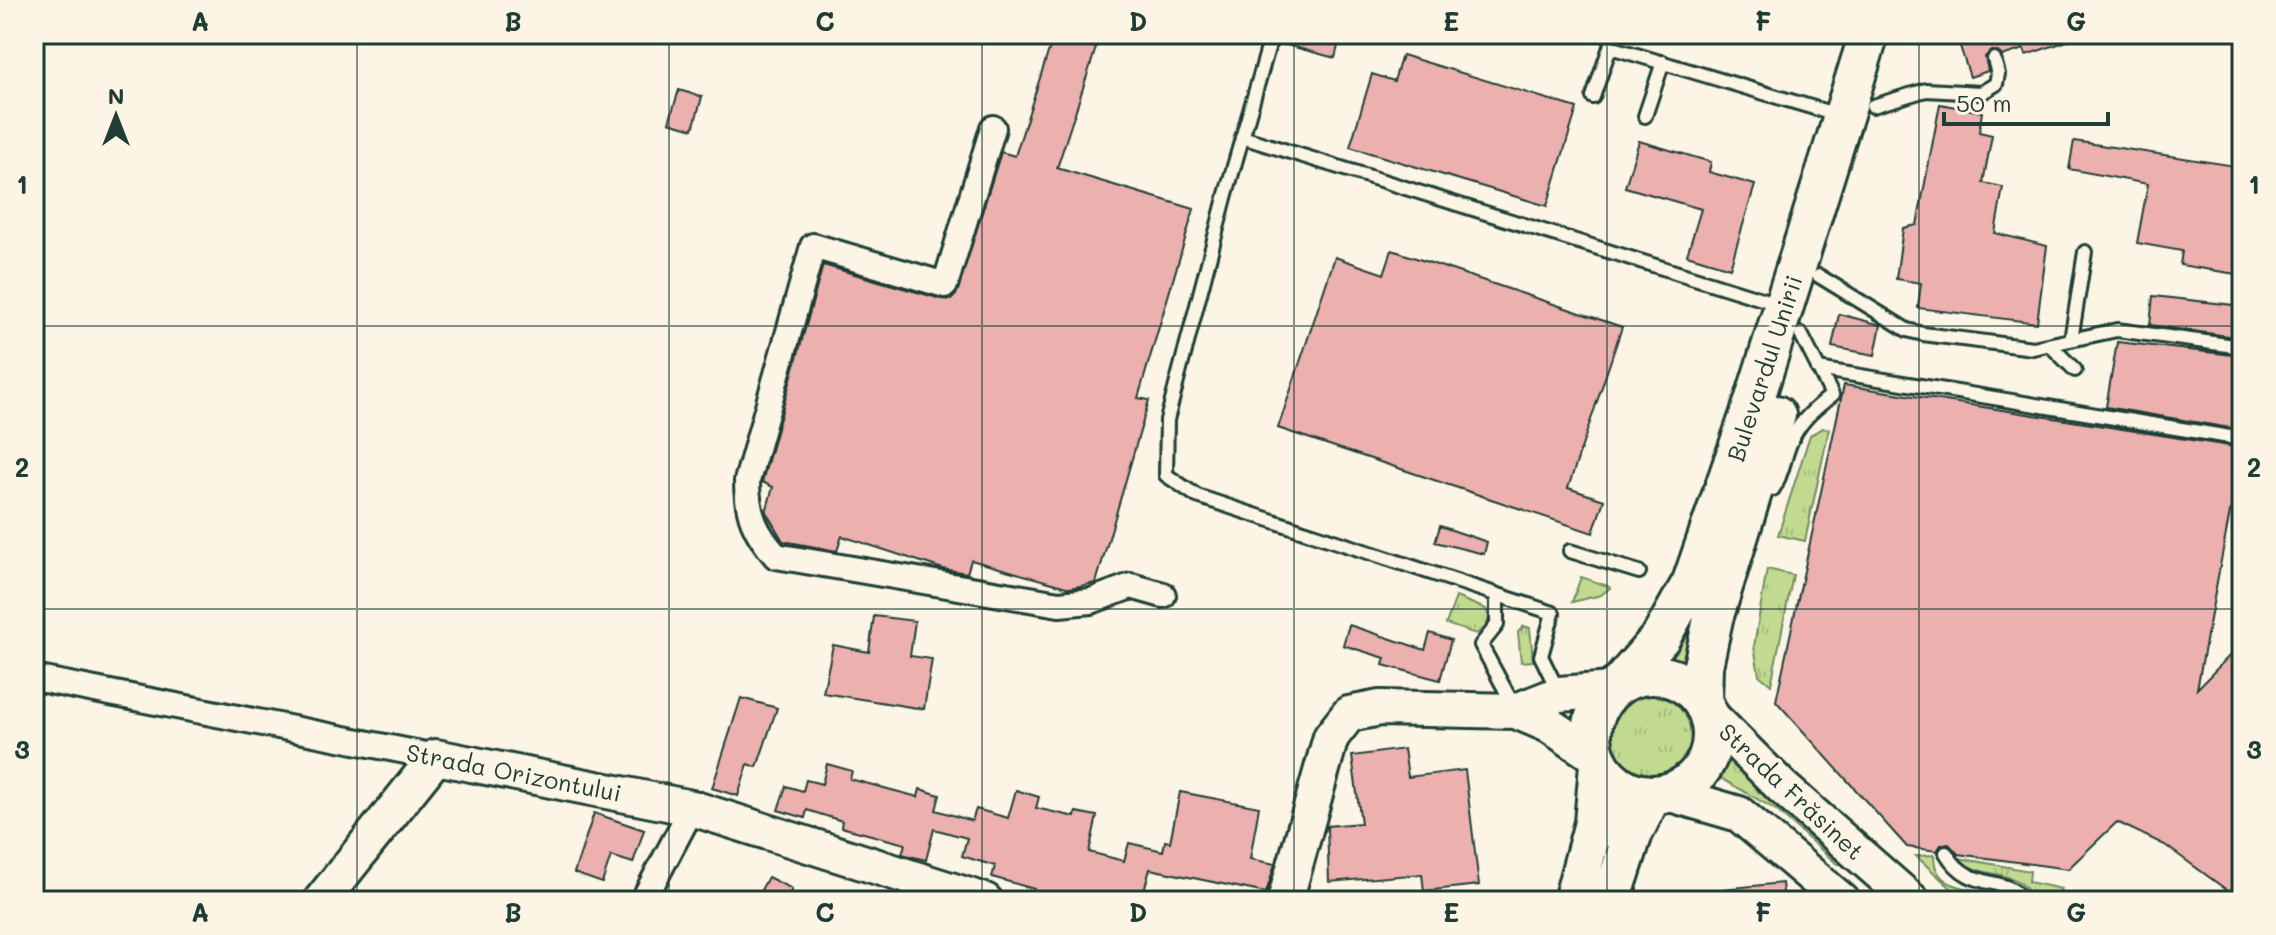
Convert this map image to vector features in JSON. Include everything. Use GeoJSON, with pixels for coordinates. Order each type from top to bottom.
{"type":"FeatureCollection","features":[{"type":"Feature","properties":{"kind":"main road","name":"Bulevardul Unirii"},"geometry":{"type":"LineString","coordinates":[[1705,707],[1703,666],[1713,619],[1751,496],[1793,320],[1819,276],[1859,111],[1869,34]]}},
{"type":"Feature","properties":{"kind":"main road","name":"Bulevardul Unirii"},"geometry":{"type":"LineString","coordinates":[[1616,686],[1661,637],[1692,582],[1793,320],[1859,111],[1896,34]]}},
{"type":"Feature","properties":{"kind":"main road"},"geometry":{"type":"LineString","coordinates":[[1573,901],[1594,823],[1597,760],[1592,733],[1597,709],[1616,686],[1643,675],[1666,676],[1687,685],[1705,707],[1712,733],[1705,764],[1682,788],[1646,799],[1621,787],[1597,760]]}},
{"type":"Feature","properties":{"kind":"main road"},"geometry":{"type":"LineString","coordinates":[[1611,901],[1646,799]]}},
{"type":"Feature","properties":{"kind":"street"},"geometry":{"type":"LineString","coordinates":[[993,128],[945,285],[813,246],[747,481],[747,505],[756,534],[776,556],[1059,604],[1091,601],[1131,586],[1163,595]]}},
{"type":"Feature","properties":{"kind":"street","name":"Strada Orizontului"},"geometry":{"type":"LineString","coordinates":[[34,678],[692,808],[985,901]]}},
{"type":"Feature","properties":{"kind":"street"},"geometry":{"type":"LineString","coordinates":[[1516,711],[1559,694],[1616,686]]}},
{"type":"Feature","properties":{"kind":"street","name":"Strada Frăsinet"},"geometry":{"type":"LineString","coordinates":[[1705,707],[1782,787],[1912,901]]}},
{"type":"Feature","properties":{"kind":"street"},"geometry":{"type":"LineString","coordinates":[[1285,901],[1331,737],[1349,714],[1380,708],[1516,711],[1549,725],[1597,760]]}},
{"type":"Feature","properties":{"kind":"street"},"geometry":{"type":"LineString","coordinates":[[321,901],[436,757]]}},
{"type":"Feature","properties":{"kind":"street","name":"Strada Frăsinet"},"geometry":{"type":"LineString","coordinates":[[1646,799],[1739,814],[1842,901]]}},
{"type":"Feature","properties":{"kind":"street"},"geometry":{"type":"LineString","coordinates":[[643,901],[692,808]]}},
{"type":"Feature","properties":{"kind":"lane"},"geometry":{"type":"LineString","coordinates":[[1272,34],[1167,420],[1166,475],[1197,496],[1553,613],[1541,656],[1559,694]]}},
{"type":"Feature","properties":{"kind":"lane"},"geometry":{"type":"LineString","coordinates":[[1593,97],[1610,47],[1859,111],[1926,90],[1981,93],[1996,84],[1998,74],[1994,59]]}},
{"type":"Feature","properties":{"kind":"lane"},"geometry":{"type":"LineString","coordinates":[[1645,116],[1663,62]]}},
{"type":"Feature","properties":{"kind":"lane"},"geometry":{"type":"LineString","coordinates":[[1242,137],[1793,320],[1832,395],[1808,415],[1792,438],[1783,474],[1773,489],[1751,496]]}},
{"type":"Feature","properties":{"kind":"lane"},"geometry":{"type":"LineString","coordinates":[[2071,340],[2085,252]]}},
{"type":"Feature","properties":{"kind":"lane"},"geometry":{"type":"LineString","coordinates":[[1819,276],[1907,330],[2014,347],[2050,345],[2129,330],[2242,347]]}},
{"type":"Feature","properties":{"kind":"lane"},"geometry":{"type":"LineString","coordinates":[[2050,345],[2075,370]]}},
{"type":"Feature","properties":{"kind":"lane"},"geometry":{"type":"LineString","coordinates":[[1818,369],[2242,439]]}},
{"type":"Feature","properties":{"kind":"lane"},"geometry":{"type":"LineString","coordinates":[[1570,551],[1639,572]]}},
{"type":"Feature","properties":{"kind":"lane"},"geometry":{"type":"LineString","coordinates":[[1497,595],[1497,625],[1481,645],[1508,689],[1516,711]]}},
{"type":"Feature","properties":{"kind":"lane"},"geometry":{"type":"LineString","coordinates":[[1606,848],[1646,799]]}},
{"type":"Feature","properties":{"kind":"lane"},"geometry":{"type":"LineString","coordinates":[[1946,853],[1966,877],[2014,890],[2022,901]]}},
{"type":"Feature","properties":{"kind":"green space"},"geometry":{"type":"Polygon","coordinates":[[[1823,428],[1829,429],[1805,541],[1778,535],[1810,435],[1823,428]]]}},
{"type":"Feature","properties":{"kind":"green space"},"geometry":{"type":"Polygon","coordinates":[[[1712,562],[1684,667],[1656,661],[1712,562]]]}},
{"type":"Feature","properties":{"kind":"green space"},"geometry":{"type":"Polygon","coordinates":[[[1767,569],[1793,575],[1771,685],[1759,675],[1754,646],[1767,569]]]}},
{"type":"Feature","properties":{"kind":"green space"},"geometry":{"type":"Polygon","coordinates":[[[1581,577],[1610,588],[1601,595],[1572,602],[1581,577]]]}},
{"type":"Feature","properties":{"kind":"green space"},"geometry":{"type":"Polygon","coordinates":[[[1456,597],[1486,609],[1489,617],[1486,628],[1476,634],[1446,624],[1456,597]]]}},
{"type":"Feature","properties":{"kind":"green space"},"geometry":{"type":"Polygon","coordinates":[[[1524,626],[1530,628],[1533,661],[1521,662],[1518,632],[1524,626]]]}},
{"type":"Feature","properties":{"kind":"green space"},"geometry":{"type":"Polygon","coordinates":[[[1646,692],[1662,692],[1685,704],[1694,718],[1697,735],[1694,752],[1685,766],[1662,778],[1646,778],[1630,771],[1618,759],[1611,743],[1611,727],[1618,711],[1630,699],[1646,692]]]}},
{"type":"Feature","properties":{"kind":"green space"},"geometry":{"type":"Polygon","coordinates":[[[1727,746],[1847,859],[1843,864],[1837,864],[1776,810],[1712,773],[1722,761],[1727,746]]]}},
{"type":"Feature","properties":{"kind":"green space"},"geometry":{"type":"Polygon","coordinates":[[[1934,855],[1936,869],[1951,884],[1986,892],[2006,901],[1965,901],[1916,856],[1934,855]]]}},
{"type":"Feature","properties":{"kind":"green space"},"geometry":{"type":"Polygon","coordinates":[[[1959,858],[2030,871],[2029,882],[2061,889],[2052,901],[2033,901],[2019,882],[1977,870],[1959,858]]]}},
{"type":"Feature","properties":{"kind":"building"},"geometry":{"type":"Polygon","coordinates":[[[1054,34],[1096,48],[1057,168],[1194,209],[1138,398],[1149,400],[1096,583],[1070,588],[971,560],[967,573],[943,569],[842,536],[837,551],[783,541],[766,512],[773,487],[762,482],[823,265],[941,299],[951,300],[956,295],[1001,152],[1015,156],[1054,34]]]}},
{"type":"Feature","properties":{"kind":"building"},"geometry":{"type":"Polygon","coordinates":[[[1281,34],[1341,34],[1335,58],[1279,43],[1281,34]]]}},
{"type":"Feature","properties":{"kind":"building"},"geometry":{"type":"Polygon","coordinates":[[[1956,34],[2079,34],[2079,37],[2026,55],[2024,49],[2002,56],[1991,51],[1985,57],[1988,71],[1970,77],[1956,34]]]}},
{"type":"Feature","properties":{"kind":"building"},"geometry":{"type":"Polygon","coordinates":[[[1402,55],[1577,108],[1547,206],[1350,147],[1372,74],[1394,81],[1402,55]]]}},
{"type":"Feature","properties":{"kind":"building"},"geometry":{"type":"Polygon","coordinates":[[[679,90],[702,97],[693,129],[669,122],[679,90]]]}},
{"type":"Feature","properties":{"kind":"building"},"geometry":{"type":"Polygon","coordinates":[[[1940,104],[1982,112],[1979,132],[1992,135],[1983,183],[2003,187],[1995,233],[2047,246],[2037,323],[1918,308],[1921,283],[1896,279],[1903,228],[1917,225],[1940,104]]]}},
{"type":"Feature","properties":{"kind":"building"},"geometry":{"type":"Polygon","coordinates":[[[1639,141],[1711,162],[1709,172],[1755,185],[1730,268],[1687,255],[1701,209],[1625,187],[1639,141]]]}},
{"type":"Feature","properties":{"kind":"building"},"geometry":{"type":"Polygon","coordinates":[[[2074,141],[2242,167],[2242,275],[2180,265],[2182,251],[2137,243],[2148,184],[2069,169],[2074,141]]]}},
{"type":"Feature","properties":{"kind":"building"},"geometry":{"type":"Polygon","coordinates":[[[1392,250],[1622,327],[1568,488],[1604,500],[1593,533],[1278,428],[1335,257],[1384,274],[1392,250]]]}},
{"type":"Feature","properties":{"kind":"building"},"geometry":{"type":"Polygon","coordinates":[[[2153,296],[2242,306],[2242,338],[2150,325],[2153,296]]]}},
{"type":"Feature","properties":{"kind":"building"},"geometry":{"type":"Polygon","coordinates":[[[1839,314],[1881,325],[1875,355],[1832,347],[1839,314]]]}},
{"type":"Feature","properties":{"kind":"building"},"geometry":{"type":"Polygon","coordinates":[[[2117,342],[2242,356],[2242,430],[2106,407],[2117,342]]]}},
{"type":"Feature","properties":{"kind":"building"},"geometry":{"type":"Polygon","coordinates":[[[1844,385],[2242,448],[2197,689],[2242,643],[2242,901],[2165,845],[2117,822],[2068,869],[1958,854],[1949,844],[1941,845],[1937,851],[1907,847],[1776,701],[1844,385]]]}},
{"type":"Feature","properties":{"kind":"building"},"geometry":{"type":"Polygon","coordinates":[[[1440,526],[1487,542],[1484,554],[1435,542],[1440,526]]]}},
{"type":"Feature","properties":{"kind":"building"},"geometry":{"type":"Polygon","coordinates":[[[874,616],[915,621],[910,656],[932,659],[924,709],[823,693],[833,645],[869,652],[874,616]]]}},
{"type":"Feature","properties":{"kind":"building"},"geometry":{"type":"Polygon","coordinates":[[[1349,625],[1425,650],[1430,633],[1451,640],[1440,680],[1383,665],[1385,658],[1343,645],[1349,625]]]}},
{"type":"Feature","properties":{"kind":"building"},"geometry":{"type":"Polygon","coordinates":[[[741,698],[777,708],[757,767],[748,764],[738,796],[712,788],[741,698]]]}},
{"type":"Feature","properties":{"kind":"building"},"geometry":{"type":"Polygon","coordinates":[[[1404,749],[1408,777],[1465,770],[1479,885],[1424,891],[1422,874],[1329,882],[1327,826],[1361,823],[1352,756],[1404,749]]]}},
{"type":"Feature","properties":{"kind":"building"},"geometry":{"type":"Polygon","coordinates":[[[827,764],[852,771],[850,779],[918,797],[920,789],[940,795],[936,810],[972,821],[976,809],[1008,818],[1016,790],[1039,797],[1036,808],[1075,817],[1076,812],[1097,816],[1089,852],[1124,861],[1129,843],[1163,851],[1165,841],[1170,842],[1180,792],[1259,807],[1250,859],[1275,864],[1266,893],[1150,869],[1141,901],[1055,901],[1032,895],[1034,889],[992,877],[995,866],[962,856],[967,838],[934,829],[926,860],[902,854],[905,844],[841,827],[842,821],[807,810],[805,818],[778,810],[786,786],[803,791],[806,780],[822,784],[827,764]]]}},
{"type":"Feature","properties":{"kind":"building"},"geometry":{"type":"Polygon","coordinates":[[[594,813],[644,830],[633,863],[611,856],[602,883],[574,873],[594,813]]]}},
{"type":"Feature","properties":{"kind":"building"},"geometry":{"type":"Polygon","coordinates":[[[768,877],[792,889],[786,901],[755,901],[768,877]]]}},
{"type":"Feature","properties":{"kind":"building"},"geometry":{"type":"Polygon","coordinates":[[[1782,883],[1784,901],[1723,901],[1723,889],[1782,883]]]}}]}
